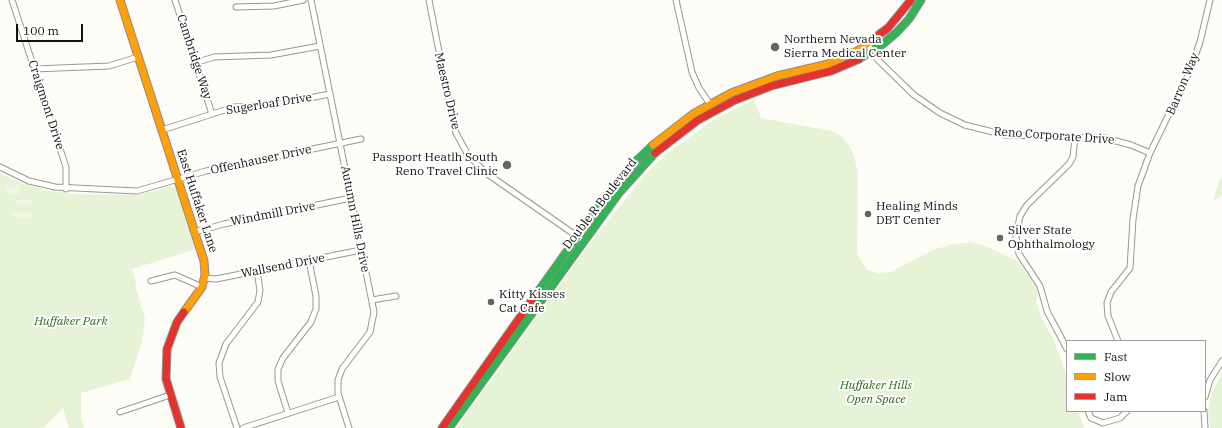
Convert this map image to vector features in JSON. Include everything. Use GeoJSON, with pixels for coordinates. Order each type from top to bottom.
{"type":"FeatureCollection","features":[{"type":"Feature","properties":{"kind":"main road","name":"East Huffaker Lane"},"geometry":{"type":"LineString","coordinates":[[120,0],[204,261],[204,278],[202,287],[177,322],[170,340],[165,369],[170,395],[181,428]]}},
{"type":"Feature","properties":{"kind":"main road","name":"Double R Boulevard"},"geometry":{"type":"LineString","coordinates":[[449,428],[581,239],[607,195],[640,157],[671,129],[710,104],[762,80],[832,62],[868,45],[895,21],[911,0]]}},
{"type":"Feature","properties":{"kind":"main road","name":"Double R Boulevard"},"geometry":{"type":"LineString","coordinates":[[442,428],[581,239],[637,172],[666,143],[698,120],[730,102],[757,90],[841,68],[872,52],[889,39],[902,26],[921,0]]}},
{"type":"Feature","properties":{"kind":"street","name":"Craigmont Drive"},"geometry":{"type":"LineString","coordinates":[[12,0],[66,169],[66,189]]}},
{"type":"Feature","properties":{"kind":"street","name":"Cambridge Way"},"geometry":{"type":"LineString","coordinates":[[175,0],[212,114]]}},
{"type":"Feature","properties":{"kind":"street"},"geometry":{"type":"LineString","coordinates":[[236,7],[274,6],[304,0]]}},
{"type":"Feature","properties":{"kind":"street","name":"Autumn Hills Drive"},"geometry":{"type":"LineString","coordinates":[[311,0],[374,312],[372,326],[366,338],[340,374],[337,386],[349,428]]}},
{"type":"Feature","properties":{"kind":"street","name":"Maestro Drive"},"geometry":{"type":"LineString","coordinates":[[428,0],[451,114],[456,132],[468,154],[486,173],[581,239]]}},
{"type":"Feature","properties":{"kind":"street"},"geometry":{"type":"LineString","coordinates":[[676,0],[692,72],[699,88],[710,104]]}},
{"type":"Feature","properties":{"kind":"street","name":"Barron Way"},"geometry":{"type":"LineString","coordinates":[[1118,340],[1108,316],[1107,303],[1111,292],[1130,268],[1135,201],[1145,164],[1189,73],[1202,35],[1210,0]]}},
{"type":"Feature","properties":{"kind":"street","name":"Reno Corporate Drive"},"geometry":{"type":"LineString","coordinates":[[868,45],[872,52],[893,76],[914,95],[956,121],[985,131],[1005,135],[1115,140],[1150,153]]}},
{"type":"Feature","properties":{"kind":"street"},"geometry":{"type":"LineString","coordinates":[[196,63],[214,57],[270,55],[320,46]]}},
{"type":"Feature","properties":{"kind":"street"},"geometry":{"type":"LineString","coordinates":[[34,69],[109,66],[138,57]]}},
{"type":"Feature","properties":{"kind":"street","name":"Sugerloaf Drive"},"geometry":{"type":"LineString","coordinates":[[162,130],[240,106],[273,105],[330,94]]}},
{"type":"Feature","properties":{"kind":"street"},"geometry":{"type":"LineString","coordinates":[[1066,347],[1047,311],[1040,286],[1019,254],[1016,237],[1020,216],[1027,205],[1069,164],[1073,157],[1074,137]]}},
{"type":"Feature","properties":{"kind":"street","name":"Offenhauser Drive"},"geometry":{"type":"LineString","coordinates":[[0,167],[29,181],[66,189],[137,191],[206,171],[361,139]]}},
{"type":"Feature","properties":{"kind":"street","name":"Windmill Drive"},"geometry":{"type":"LineString","coordinates":[[195,232],[224,224],[351,198]]}},
{"type":"Feature","properties":{"kind":"street","name":"Wallsend Drive"},"geometry":{"type":"LineString","coordinates":[[204,278],[216,280],[362,250]]}},
{"type":"Feature","properties":{"kind":"street"},"geometry":{"type":"LineString","coordinates":[[288,414],[278,381],[278,369],[283,358],[311,322],[316,309],[316,296],[309,261]]}},
{"type":"Feature","properties":{"kind":"street"},"geometry":{"type":"LineString","coordinates":[[237,428],[220,377],[219,363],[226,344],[258,302],[260,290],[257,271]]}},
{"type":"Feature","properties":{"kind":"street"},"geometry":{"type":"LineString","coordinates":[[151,282],[173,275],[202,287]]}},
{"type":"Feature","properties":{"kind":"street"},"geometry":{"type":"LineString","coordinates":[[372,300],[396,296]]}},
{"type":"Feature","properties":{"kind":"street"},"geometry":{"type":"LineString","coordinates":[[1206,394],[1210,380],[1222,361]]}},
{"type":"Feature","properties":{"kind":"street"},"geometry":{"type":"LineString","coordinates":[[120,412],[170,395]]}},
{"type":"Feature","properties":{"kind":"street"},"geometry":{"type":"LineString","coordinates":[[243,428],[339,397]]}},
{"type":"Feature","properties":{"kind":"street"},"geometry":{"type":"LineString","coordinates":[[1088,412],[1091,418],[1103,423],[1120,418],[1126,412]]}},
{"type":"Feature","properties":{"kind":"street"},"geometry":{"type":"LineString","coordinates":[[1204,412],[1205,428]]}},
{"type":"Feature","properties":{"kind":"green space","name":"Huffaker Hills Open Space"},"geometry":{"type":"Polygon","coordinates":[[[754,100],[761,118],[832,131],[841,136],[850,147],[858,173],[857,254],[867,270],[878,273],[891,272],[933,250],[950,245],[970,242],[985,246],[1018,261],[1039,292],[1036,300],[1040,315],[1054,340],[1066,373],[1066,412],[1078,412],[1084,428],[456,428],[585,250],[643,177],[666,154],[715,119],[754,100]]]}},
{"type":"Feature","properties":{"kind":"green space","name":"Huffaker Park"},"geometry":{"type":"Polygon","coordinates":[[[0,173],[21,183],[45,190],[71,194],[139,195],[171,186],[177,190],[196,249],[132,269],[137,284],[135,286],[145,319],[142,342],[130,379],[81,393],[81,417],[84,428],[69,428],[63,408],[43,428],[0,428],[0,173]]]}},
{"type":"Feature","properties":{"kind":"green space"},"geometry":{"type":"Polygon","coordinates":[[[1222,176],[1222,195],[1213,201],[1219,181],[1222,176]]]}},
{"type":"Feature","properties":{"kind":"green space"},"geometry":{"type":"Polygon","coordinates":[[[5,185],[20,185],[20,194],[5,194],[5,185]]]}},
{"type":"Feature","properties":{"kind":"green space"},"geometry":{"type":"Polygon","coordinates":[[[16,200],[32,200],[32,207],[16,207],[16,200]]]}},
{"type":"Feature","properties":{"kind":"green space"},"geometry":{"type":"Polygon","coordinates":[[[32,212],[34,214],[34,218],[16,219],[13,217],[13,213],[32,212]]]}},
{"type":"Feature","properties":{"kind":"green space"},"geometry":{"type":"Polygon","coordinates":[[[1222,372],[1222,428],[1210,428],[1208,410],[1210,398],[1222,372]]]}},
{"type":"Feature","properties":{"kind":"traffic: fast"},"geometry":{"type":"LineString","coordinates":[[859,59],[883,44],[897,32],[909,19],[921,0]]}},
{"type":"Feature","properties":{"kind":"traffic: fast"},"geometry":{"type":"LineString","coordinates":[[537,293],[607,195],[633,164],[653,145]]}},
{"type":"Feature","properties":{"kind":"traffic: fast"},"geometry":{"type":"LineString","coordinates":[[449,428],[619,193],[655,153]]}},
{"type":"Feature","properties":{"kind":"traffic: slow"},"geometry":{"type":"LineString","coordinates":[[120,0],[204,261],[205,275],[202,287],[184,312]]}},
{"type":"Feature","properties":{"kind":"traffic: slow"},"geometry":{"type":"LineString","coordinates":[[653,145],[693,114],[731,93],[777,76],[828,64],[859,50],[873,39]]}},
{"type":"Feature","properties":{"kind":"traffic: jam"},"geometry":{"type":"LineString","coordinates":[[873,39],[888,28],[911,0]]}},
{"type":"Feature","properties":{"kind":"traffic: jam"},"geometry":{"type":"LineString","coordinates":[[655,153],[698,120],[735,100],[771,86],[831,71],[859,59]]}},
{"type":"Feature","properties":{"kind":"traffic: jam"},"geometry":{"type":"LineString","coordinates":[[442,428],[537,293]]}},
{"type":"Feature","properties":{"kind":"traffic: jam"},"geometry":{"type":"LineString","coordinates":[[181,428],[166,379],[167,349],[177,322],[184,312]]}},
{"type":"Feature","properties":{"kind":"place","name":"Northern Nevada Sierra Medical Center"},"geometry":{"type":"Point","coordinates":[775,47]}},
{"type":"Feature","properties":{"kind":"place","name":"Passport Heatlh South Reno Travel Clinic"},"geometry":{"type":"Point","coordinates":[507,165]}},
{"type":"Feature","properties":{"kind":"place","name":"Healing Minds DBT Center"},"geometry":{"type":"Point","coordinates":[868,214]}},
{"type":"Feature","properties":{"kind":"place","name":"Silver State Ophthalmology"},"geometry":{"type":"Point","coordinates":[1000,238]}},
{"type":"Feature","properties":{"kind":"place","name":"Kitty Kisses Cat Cafe"},"geometry":{"type":"Point","coordinates":[491,302]}}]}
